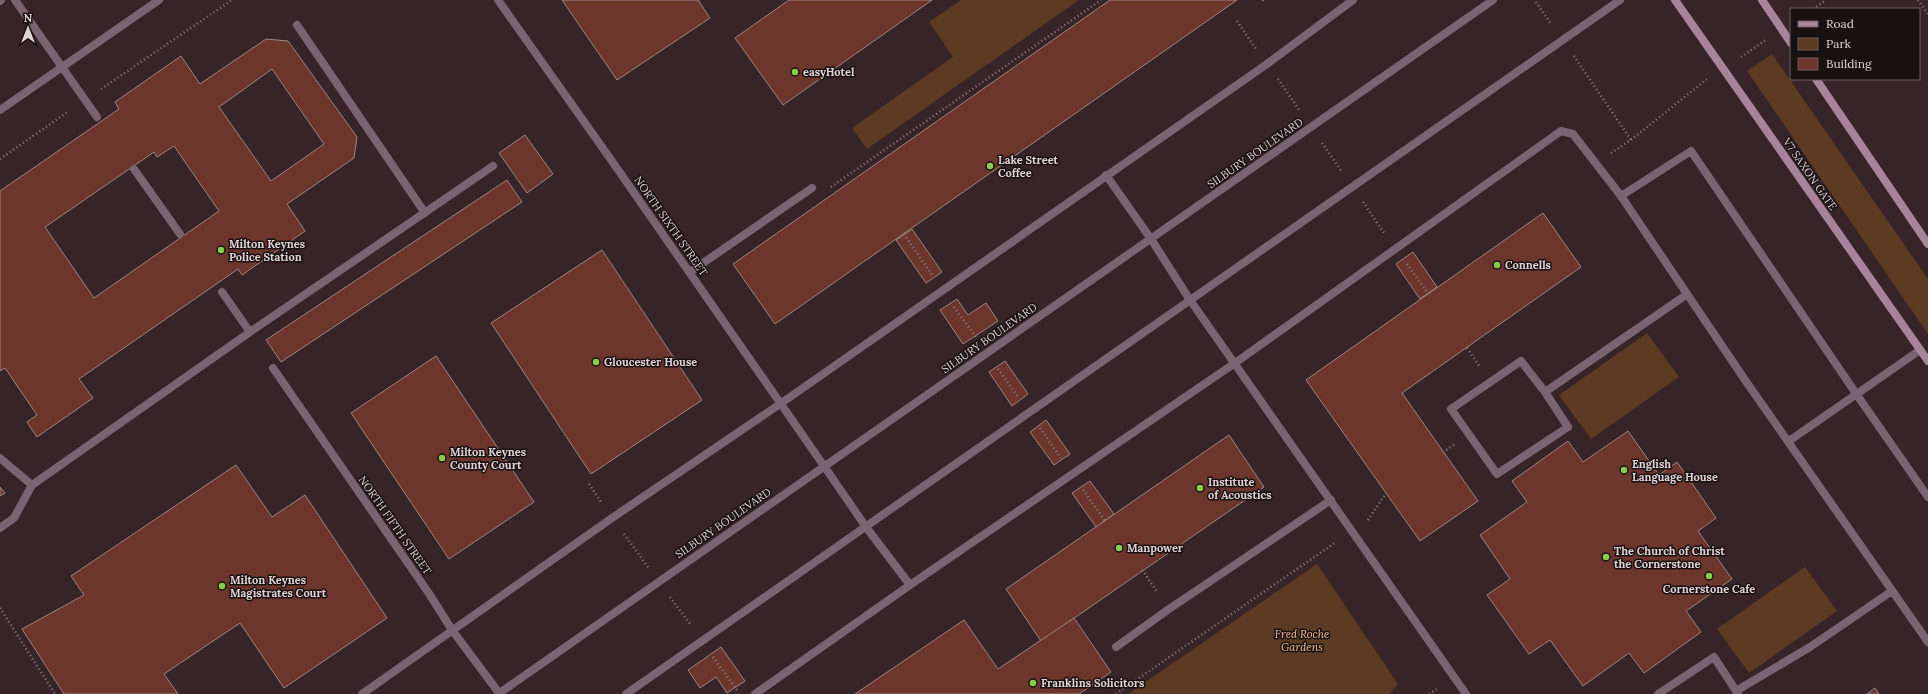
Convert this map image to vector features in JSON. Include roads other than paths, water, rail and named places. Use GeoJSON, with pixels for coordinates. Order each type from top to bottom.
{"type":"FeatureCollection","features":[{"type":"Feature","properties":{"kind":"street"},"geometry":{"type":"LineString","coordinates":[[16,0],[97,117]]}},
{"type":"Feature","properties":{"kind":"street"},"geometry":{"type":"LineString","coordinates":[[0,110],[159,0]]}},
{"type":"Feature","properties":{"kind":"street","name":"NORTH SIXTH STREET"},"geometry":{"type":"LineString","coordinates":[[498,0],[690,272],[866,527],[910,585]]}},
{"type":"Feature","properties":{"kind":"street"},"geometry":{"type":"LineString","coordinates":[[362,694],[452,630],[780,404],[1106,175],[1268,64],[1353,0]]}},
{"type":"Feature","properties":{"kind":"street","name":"SILBURY BOULEVARD"},"geometry":{"type":"LineString","coordinates":[[499,694],[1493,0]]}},
{"type":"Feature","properties":{"kind":"street"},"geometry":{"type":"LineString","coordinates":[[626,694],[1620,0]]}},
{"type":"Feature","properties":{"kind":"street","name":"V7 SAXON GATE"},"geometry":{"type":"LineString","coordinates":[[1675,0],[1928,361]]}},
{"type":"Feature","properties":{"kind":"street"},"geometry":{"type":"LineString","coordinates":[[1762,0],[1790,42]]}},
{"type":"Feature","properties":{"kind":"street"},"geometry":{"type":"LineString","coordinates":[[297,25],[424,212]]}},
{"type":"Feature","properties":{"kind":"street"},"geometry":{"type":"LineString","coordinates":[[1817,80],[1928,244]]}},
{"type":"Feature","properties":{"kind":"street"},"geometry":{"type":"LineString","coordinates":[[755,694],[910,585],[1235,363],[1395,248],[1562,131],[1573,134],[1621,196],[1686,295],[1928,642]]}},
{"type":"Feature","properties":{"kind":"street"},"geometry":{"type":"LineString","coordinates":[[1621,196],[1691,151],[1928,497]]}},
{"type":"Feature","properties":{"kind":"street"},"geometry":{"type":"LineString","coordinates":[[0,528],[14,518],[32,485],[250,332],[493,166]]}},
{"type":"Feature","properties":{"kind":"street"},"geometry":{"type":"LineString","coordinates":[[134,169],[180,234]]}},
{"type":"Feature","properties":{"kind":"street"},"geometry":{"type":"LineString","coordinates":[[1106,175],[1151,239],[1190,300],[1331,500],[1351,532],[1466,694]]}},
{"type":"Feature","properties":{"kind":"street"},"geometry":{"type":"LineString","coordinates":[[690,272],[812,188]]}},
{"type":"Feature","properties":{"kind":"street"},"geometry":{"type":"LineString","coordinates":[[222,292],[250,332]]}},
{"type":"Feature","properties":{"kind":"street"},"geometry":{"type":"LineString","coordinates":[[1545,392],[1686,295]]}},
{"type":"Feature","properties":{"kind":"street"},"geometry":{"type":"LineString","coordinates":[[1789,441],[1920,350]]}},
{"type":"Feature","properties":{"kind":"street"},"geometry":{"type":"LineString","coordinates":[[1521,362],[1545,392],[1568,427],[1497,474],[1451,409],[1521,362]]}},
{"type":"Feature","properties":{"kind":"street","name":"NORTH FIFTH STREET"},"geometry":{"type":"LineString","coordinates":[[273,368],[430,595],[452,630],[499,694]]}},
{"type":"Feature","properties":{"kind":"street"},"geometry":{"type":"LineString","coordinates":[[0,458],[32,485]]}},
{"type":"Feature","properties":{"kind":"street"},"geometry":{"type":"LineString","coordinates":[[1116,647],[1169,609],[1331,500]]}},
{"type":"Feature","properties":{"kind":"street"},"geometry":{"type":"LineString","coordinates":[[1658,694],[1714,657],[1737,693],[1810,647],[1892,591]]}},
{"type":"Feature","properties":{"kind":"place","name":"easyHotel"},"geometry":{"type":"Point","coordinates":[795,72]}},
{"type":"Feature","properties":{"kind":"place","name":"Lake Street Coffee"},"geometry":{"type":"Point","coordinates":[990,166]}},
{"type":"Feature","properties":{"kind":"place","name":"Milton Keynes Police Station"},"geometry":{"type":"Point","coordinates":[221,250]}},
{"type":"Feature","properties":{"kind":"place","name":"Connells"},"geometry":{"type":"Point","coordinates":[1497,265]}},
{"type":"Feature","properties":{"kind":"place","name":"Gloucester House"},"geometry":{"type":"Point","coordinates":[596,362]}},
{"type":"Feature","properties":{"kind":"place","name":"Milton Keynes County Court"},"geometry":{"type":"Point","coordinates":[442,458]}},
{"type":"Feature","properties":{"kind":"place","name":"English Language House"},"geometry":{"type":"Point","coordinates":[1624,470]}},
{"type":"Feature","properties":{"kind":"place","name":"Institute of Acoustics"},"geometry":{"type":"Point","coordinates":[1200,488]}},
{"type":"Feature","properties":{"kind":"place","name":"Manpower"},"geometry":{"type":"Point","coordinates":[1119,548]}},
{"type":"Feature","properties":{"kind":"place","name":"The Church of Christ the Cornerstone"},"geometry":{"type":"Point","coordinates":[1606,557]}},
{"type":"Feature","properties":{"kind":"place","name":"Cornerstone Cafe"},"geometry":{"type":"Point","coordinates":[1709,576]}},
{"type":"Feature","properties":{"kind":"place","name":"Milton Keynes Magistrates Court"},"geometry":{"type":"Point","coordinates":[222,586]}},
{"type":"Feature","properties":{"kind":"place","name":"Franklins Solicitors"},"geometry":{"type":"Point","coordinates":[1033,683]}},
{"type":"Feature","properties":{"kind":"park label","name":"Fred Roche Gardens"},"geometry":{"type":"Point","coordinates":[1302,640]}}]}
